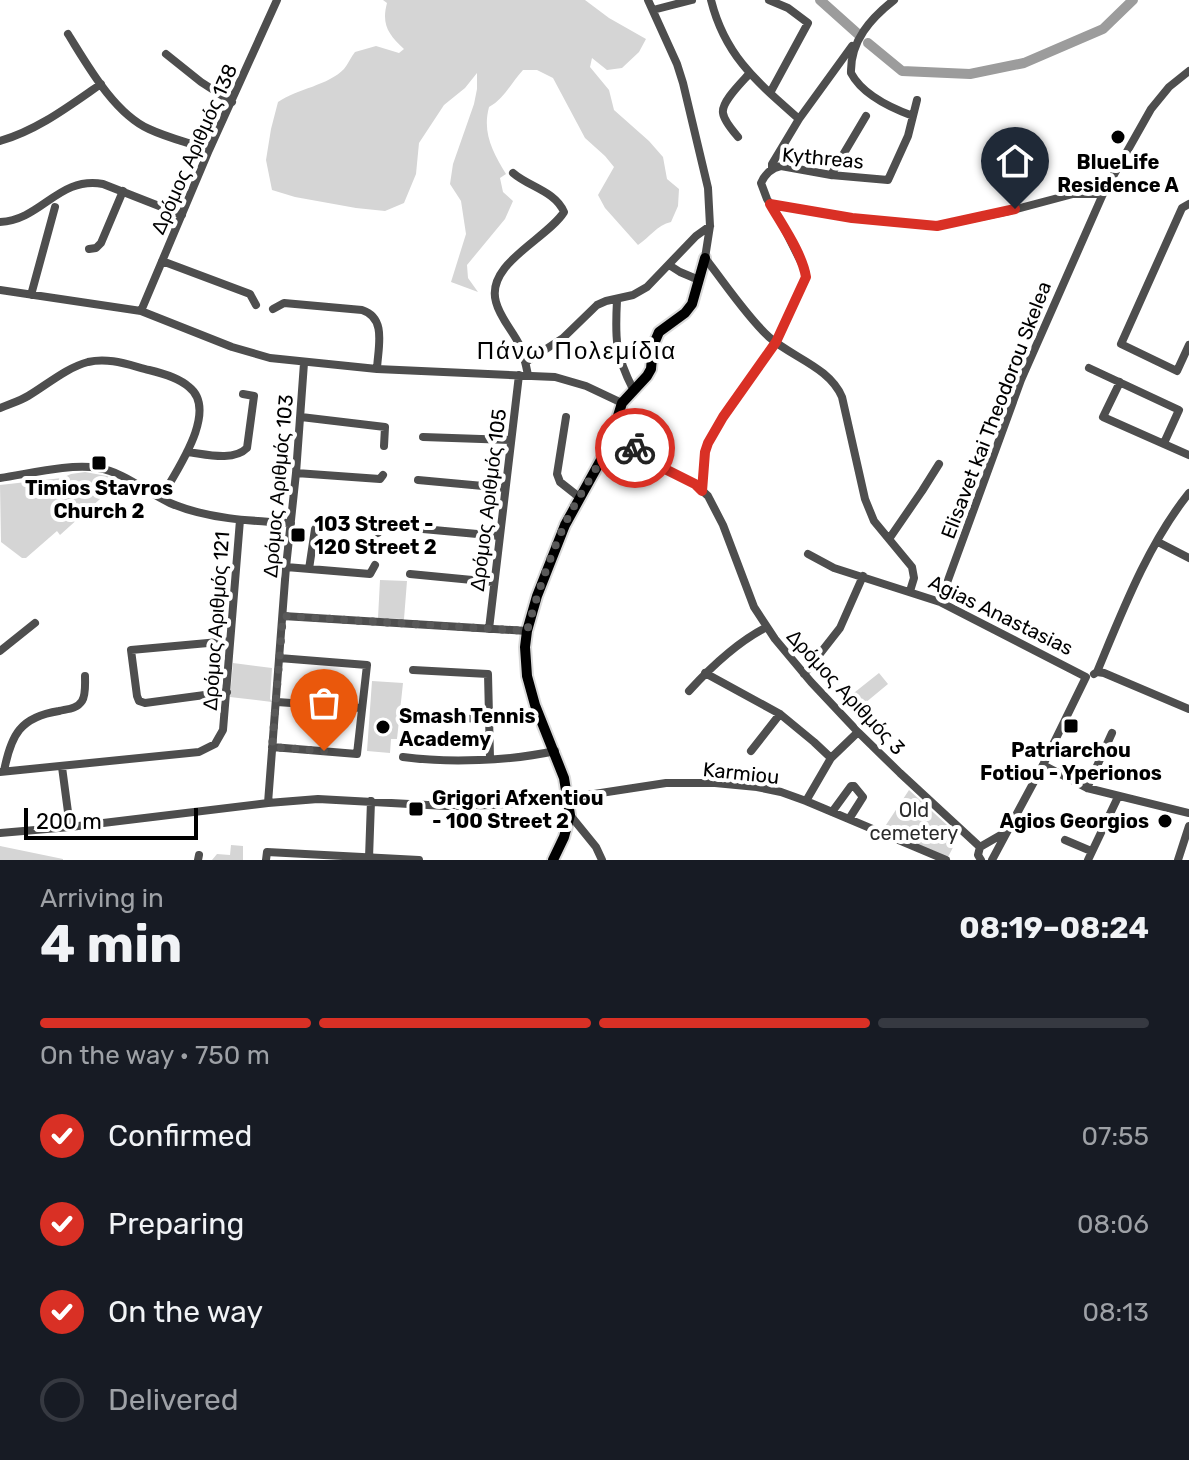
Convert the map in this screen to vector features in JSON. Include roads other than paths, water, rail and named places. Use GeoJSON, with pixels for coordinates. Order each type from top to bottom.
{"type":"FeatureCollection","features":[{"type":"Feature","properties":{"kind":"main road"},"geometry":{"type":"LineString","coordinates":[[553,860],[570,815],[555,751],[535,705],[527,676],[527,631],[565,525],[602,458],[622,403],[651,369],[655,338],[663,327],[689,308],[705,258]]}},
{"type":"Feature","properties":{"kind":"street","name":"Δρόμος Αριθμός 138"},"geometry":{"type":"LineString","coordinates":[[141,311],[277,0]]}},
{"type":"Feature","properties":{"kind":"street"},"geometry":{"type":"LineString","coordinates":[[648,0],[683,83],[708,188],[710,226],[705,258]]}},
{"type":"Feature","properties":{"kind":"street"},"geometry":{"type":"LineString","coordinates":[[653,10],[692,0]]}},
{"type":"Feature","properties":{"kind":"street"},"geometry":{"type":"LineString","coordinates":[[711,0],[720,29],[733,53],[749,74],[799,119]]}},
{"type":"Feature","properties":{"kind":"street"},"geometry":{"type":"LineString","coordinates":[[769,0],[788,8],[808,23],[770,93]]}},
{"type":"Feature","properties":{"kind":"street"},"geometry":{"type":"LineString","coordinates":[[894,0],[864,28],[853,56],[851,73],[862,88],[913,116],[917,100]]}},
{"type":"Feature","properties":{"kind":"street"},"geometry":{"type":"LineString","coordinates":[[68,34],[101,84],[132,118],[147,128],[209,150]]}},
{"type":"Feature","properties":{"kind":"street"},"geometry":{"type":"LineString","coordinates":[[772,170],[772,164],[799,119],[852,46]]}},
{"type":"Feature","properties":{"kind":"street"},"geometry":{"type":"LineString","coordinates":[[166,54],[232,102]]}},
{"type":"Feature","properties":{"kind":"street","name":"Elisavet kai Theodorou Skelea"},"geometry":{"type":"LineString","coordinates":[[940,602],[1021,380],[1103,194],[1151,109],[1169,87],[1189,71]]}},
{"type":"Feature","properties":{"kind":"street"},"geometry":{"type":"LineString","coordinates":[[738,137],[728,124],[723,109],[725,102],[749,74]]}},
{"type":"Feature","properties":{"kind":"street"},"geometry":{"type":"LineString","coordinates":[[0,141],[16,137],[50,119],[101,84]]}},
{"type":"Feature","properties":{"kind":"street"},"geometry":{"type":"LineString","coordinates":[[831,175],[866,116]]}},
{"type":"Feature","properties":{"kind":"street","name":"Kythreas"},"geometry":{"type":"LineString","coordinates":[[770,204],[761,183],[772,170],[781,166],[831,175],[888,180],[908,136],[913,116]]}},
{"type":"Feature","properties":{"kind":"street","name":"Δρόμος Αριθμός 105"},"geometry":{"type":"LineString","coordinates":[[489,629],[511,440],[526,362],[501,315],[495,300],[495,286],[501,273],[559,221],[564,212],[553,197],[513,173]]}},
{"type":"Feature","properties":{"kind":"street"},"geometry":{"type":"LineString","coordinates":[[0,222],[26,215],[76,184],[89,181],[182,215]]}},
{"type":"Feature","properties":{"kind":"street"},"geometry":{"type":"LineString","coordinates":[[89,249],[101,243],[123,191]]}},
{"type":"Feature","properties":{"kind":"street"},"geometry":{"type":"LineString","coordinates":[[770,204],[852,218],[937,226],[1009,211],[1052,198],[1103,194]]}},
{"type":"Feature","properties":{"kind":"street"},"geometry":{"type":"LineString","coordinates":[[702,491],[708,443],[776,342],[806,277],[770,204]]}},
{"type":"Feature","properties":{"kind":"street"},"geometry":{"type":"LineString","coordinates":[[1189,204],[1182,208],[1121,344],[1177,371],[1189,345]]}},
{"type":"Feature","properties":{"kind":"street"},"geometry":{"type":"LineString","coordinates":[[31,295],[55,207]]}},
{"type":"Feature","properties":{"kind":"street"},"geometry":{"type":"LineString","coordinates":[[526,362],[563,338],[597,305],[633,295],[647,287],[696,236],[710,226]]}},
{"type":"Feature","properties":{"kind":"street","name":"Agias Anastasias"},"geometry":{"type":"LineString","coordinates":[[705,258],[763,330],[838,387],[865,499],[874,521],[912,567],[914,578],[910,591],[940,602],[1086,677],[1097,672]]}},
{"type":"Feature","properties":{"kind":"street"},"geometry":{"type":"LineString","coordinates":[[162,261],[250,294],[256,305]]}},
{"type":"Feature","properties":{"kind":"street"},"geometry":{"type":"LineString","coordinates":[[669,265],[699,280]]}},
{"type":"Feature","properties":{"kind":"street"},"geometry":{"type":"LineString","coordinates":[[0,290],[141,311],[232,347],[270,358],[377,369],[555,377],[586,386],[622,403]]}},
{"type":"Feature","properties":{"kind":"street"},"geometry":{"type":"LineString","coordinates":[[617,300],[616,345],[633,389]]}},
{"type":"Feature","properties":{"kind":"street"},"geometry":{"type":"LineString","coordinates":[[273,309],[284,303],[371,313],[379,325],[377,369]]}},
{"type":"Feature","properties":{"kind":"street"},"geometry":{"type":"LineString","coordinates":[[0,408],[27,397],[72,368],[91,361],[113,361],[160,372],[191,387],[200,413],[198,428],[161,498]]}},
{"type":"Feature","properties":{"kind":"street","name":"Δρόμος Αριθμός 103"},"geometry":{"type":"LineString","coordinates":[[268,803],[304,363]]}},
{"type":"Feature","properties":{"kind":"street"},"geometry":{"type":"LineString","coordinates":[[1089,368],[1179,410],[1164,443]]}},
{"type":"Feature","properties":{"kind":"street"},"geometry":{"type":"LineString","coordinates":[[1120,382],[1103,417],[1189,455]]}},
{"type":"Feature","properties":{"kind":"street"},"geometry":{"type":"LineString","coordinates":[[187,452],[231,456],[241,454],[247,448],[254,396],[243,394]]}},
{"type":"Feature","properties":{"kind":"street"},"geometry":{"type":"LineString","coordinates":[[301,417],[385,427],[384,446]]}},
{"type":"Feature","properties":{"kind":"street"},"geometry":{"type":"LineString","coordinates":[[566,417],[557,474],[560,482],[579,497]]}},
{"type":"Feature","properties":{"kind":"street"},"geometry":{"type":"LineString","coordinates":[[613,432],[659,466],[695,484],[702,491]]}},
{"type":"Feature","properties":{"kind":"street"},"geometry":{"type":"LineString","coordinates":[[423,437],[511,440]]}},
{"type":"Feature","properties":{"kind":"street"},"geometry":{"type":"LineString","coordinates":[[889,539],[939,464]]}},
{"type":"Feature","properties":{"kind":"street"},"geometry":{"type":"LineString","coordinates":[[0,478],[97,467],[114,472],[161,498],[195,512],[240,520],[291,523]]}},
{"type":"Feature","properties":{"kind":"street"},"geometry":{"type":"LineString","coordinates":[[296,473],[380,479],[383,475]]}},
{"type":"Feature","properties":{"kind":"street"},"geometry":{"type":"LineString","coordinates":[[418,480],[505,488]]}},
{"type":"Feature","properties":{"kind":"street","name":"Δρόμος Αριθμός 3"},"geometry":{"type":"LineString","coordinates":[[702,491],[713,504],[723,525],[750,598],[767,627],[804,674],[980,853],[993,847],[994,857]]}},
{"type":"Feature","properties":{"kind":"street"},"geometry":{"type":"LineString","coordinates":[[1189,493],[1158,542],[1097,672],[1189,709]]}},
{"type":"Feature","properties":{"kind":"street","name":"Δρόμος Αριθμός 121"},"geometry":{"type":"LineString","coordinates":[[2,771],[199,752],[215,744],[223,730],[240,520]]}},
{"type":"Feature","properties":{"kind":"street"},"geometry":{"type":"LineString","coordinates":[[309,569],[315,529],[320,524],[328,522],[373,527],[378,533]]}},
{"type":"Feature","properties":{"kind":"street"},"geometry":{"type":"LineString","coordinates":[[412,528],[499,536]]}},
{"type":"Feature","properties":{"kind":"street"},"geometry":{"type":"LineString","coordinates":[[1158,542],[1189,558]]}},
{"type":"Feature","properties":{"kind":"street"},"geometry":{"type":"LineString","coordinates":[[808,554],[834,568],[910,591]]}},
{"type":"Feature","properties":{"kind":"street"},"geometry":{"type":"LineString","coordinates":[[286,567],[370,574],[375,565]]}},
{"type":"Feature","properties":{"kind":"street"},"geometry":{"type":"LineString","coordinates":[[410,574],[493,582]]}},
{"type":"Feature","properties":{"kind":"street"},"geometry":{"type":"LineString","coordinates":[[804,674],[840,628],[863,576]]}},
{"type":"Feature","properties":{"kind":"street"},"geometry":{"type":"LineString","coordinates":[[283,616],[527,631]]}},
{"type":"Feature","properties":{"kind":"street"},"geometry":{"type":"LineString","coordinates":[[0,651],[35,623]]}},
{"type":"Feature","properties":{"kind":"street"},"geometry":{"type":"LineString","coordinates":[[689,691],[705,673],[753,634],[767,627]]}},
{"type":"Feature","properties":{"kind":"street"},"geometry":{"type":"LineString","coordinates":[[227,692],[145,703],[139,701],[131,650],[230,641]]}},
{"type":"Feature","properties":{"kind":"street"},"geometry":{"type":"LineString","coordinates":[[272,747],[357,754],[367,665],[279,658]]}},
{"type":"Feature","properties":{"kind":"street"},"geometry":{"type":"LineString","coordinates":[[413,670],[488,674],[490,758]]}},
{"type":"Feature","properties":{"kind":"street"},"geometry":{"type":"LineString","coordinates":[[705,673],[780,714],[831,758]]}},
{"type":"Feature","properties":{"kind":"street"},"geometry":{"type":"LineString","coordinates":[[2,771],[16,732],[32,717],[80,705],[84,698],[85,676]]}},
{"type":"Feature","properties":{"kind":"street"},"geometry":{"type":"LineString","coordinates":[[994,857],[1086,677]]}},
{"type":"Feature","properties":{"kind":"street"},"geometry":{"type":"LineString","coordinates":[[277,702],[362,708]]}},
{"type":"Feature","properties":{"kind":"street"},"geometry":{"type":"LineString","coordinates":[[408,713],[489,720]]}},
{"type":"Feature","properties":{"kind":"street"},"geometry":{"type":"LineString","coordinates":[[751,751],[780,714]]}},
{"type":"Feature","properties":{"kind":"street"},"geometry":{"type":"LineString","coordinates":[[806,801],[831,758],[858,732]]}},
{"type":"Feature","properties":{"kind":"street"},"geometry":{"type":"LineString","coordinates":[[1087,788],[1112,733]]}},
{"type":"Feature","properties":{"kind":"street"},"geometry":{"type":"LineString","coordinates":[[403,757],[425,760],[490,758],[555,751]]}},
{"type":"Feature","properties":{"kind":"street"},"geometry":{"type":"LineString","coordinates":[[1043,765],[1087,788],[1189,813]]}},
{"type":"Feature","properties":{"kind":"street"},"geometry":{"type":"LineString","coordinates":[[62,767],[70,827]]}},
{"type":"Feature","properties":{"kind":"street","name":"Karmiou"},"geometry":{"type":"LineString","coordinates":[[0,833],[318,799],[446,806],[493,805],[568,798],[666,783],[703,783],[781,792],[946,860]]}},
{"type":"Feature","properties":{"kind":"street"},"geometry":{"type":"LineString","coordinates":[[832,812],[854,786],[863,797],[849,819]]}},
{"type":"Feature","properties":{"kind":"street"},"geometry":{"type":"LineString","coordinates":[[1065,840],[1090,856],[1118,797]]}},
{"type":"Feature","properties":{"kind":"street"},"geometry":{"type":"LineString","coordinates":[[369,858],[371,801]]}},
{"type":"Feature","properties":{"kind":"street"},"geometry":{"type":"LineString","coordinates":[[570,815],[596,847],[602,860]]}},
{"type":"Feature","properties":{"kind":"street"},"geometry":{"type":"LineString","coordinates":[[1178,860],[1189,826]]}},
{"type":"Feature","properties":{"kind":"street"},"geometry":{"type":"LineString","coordinates":[[980,853],[1006,832]]}},
{"type":"Feature","properties":{"kind":"street"},"geometry":{"type":"LineString","coordinates":[[266,856],[419,860]]}},
{"type":"Feature","properties":{"kind":"waterway"},"geometry":{"type":"LineString","coordinates":[[820,0],[858,34]]}},
{"type":"Feature","properties":{"kind":"waterway"},"geometry":{"type":"LineString","coordinates":[[868,43],[902,71],[970,74],[1024,63],[1103,29],[1133,0]]}},
{"type":"Feature","properties":{"kind":"place","name":"BlueLife Residence A"},"geometry":{"type":"Point","coordinates":[1118,137]}},
{"type":"Feature","properties":{"kind":"place","name":"Timios Stavros Church 2"},"geometry":{"type":"Point","coordinates":[99,463]}},
{"type":"Feature","properties":{"kind":"place","name":"103 Street - 120 Street 2"},"geometry":{"type":"Point","coordinates":[298,535]}},
{"type":"Feature","properties":{"kind":"place","name":"Patriarchou Fotiou - Yperionos"},"geometry":{"type":"Point","coordinates":[1071,726]}},
{"type":"Feature","properties":{"kind":"place","name":"Smash Tennis Academy"},"geometry":{"type":"Point","coordinates":[383,727]}},
{"type":"Feature","properties":{"kind":"place","name":"Grigori Afxentiou - 100 Street 2"},"geometry":{"type":"Point","coordinates":[416,809]}},
{"type":"Feature","properties":{"kind":"place","name":"Agios Georgios"},"geometry":{"type":"Point","coordinates":[1165,821]}},
{"type":"Feature","properties":{"kind":"district","name":"Πάνω Πολεμίδια"},"geometry":{"type":"Point","coordinates":[577,351]}},
{"type":"Feature","properties":{"kind":"park label","name":"Old cemetery"},"geometry":{"type":"Point","coordinates":[914,822]}}]}
